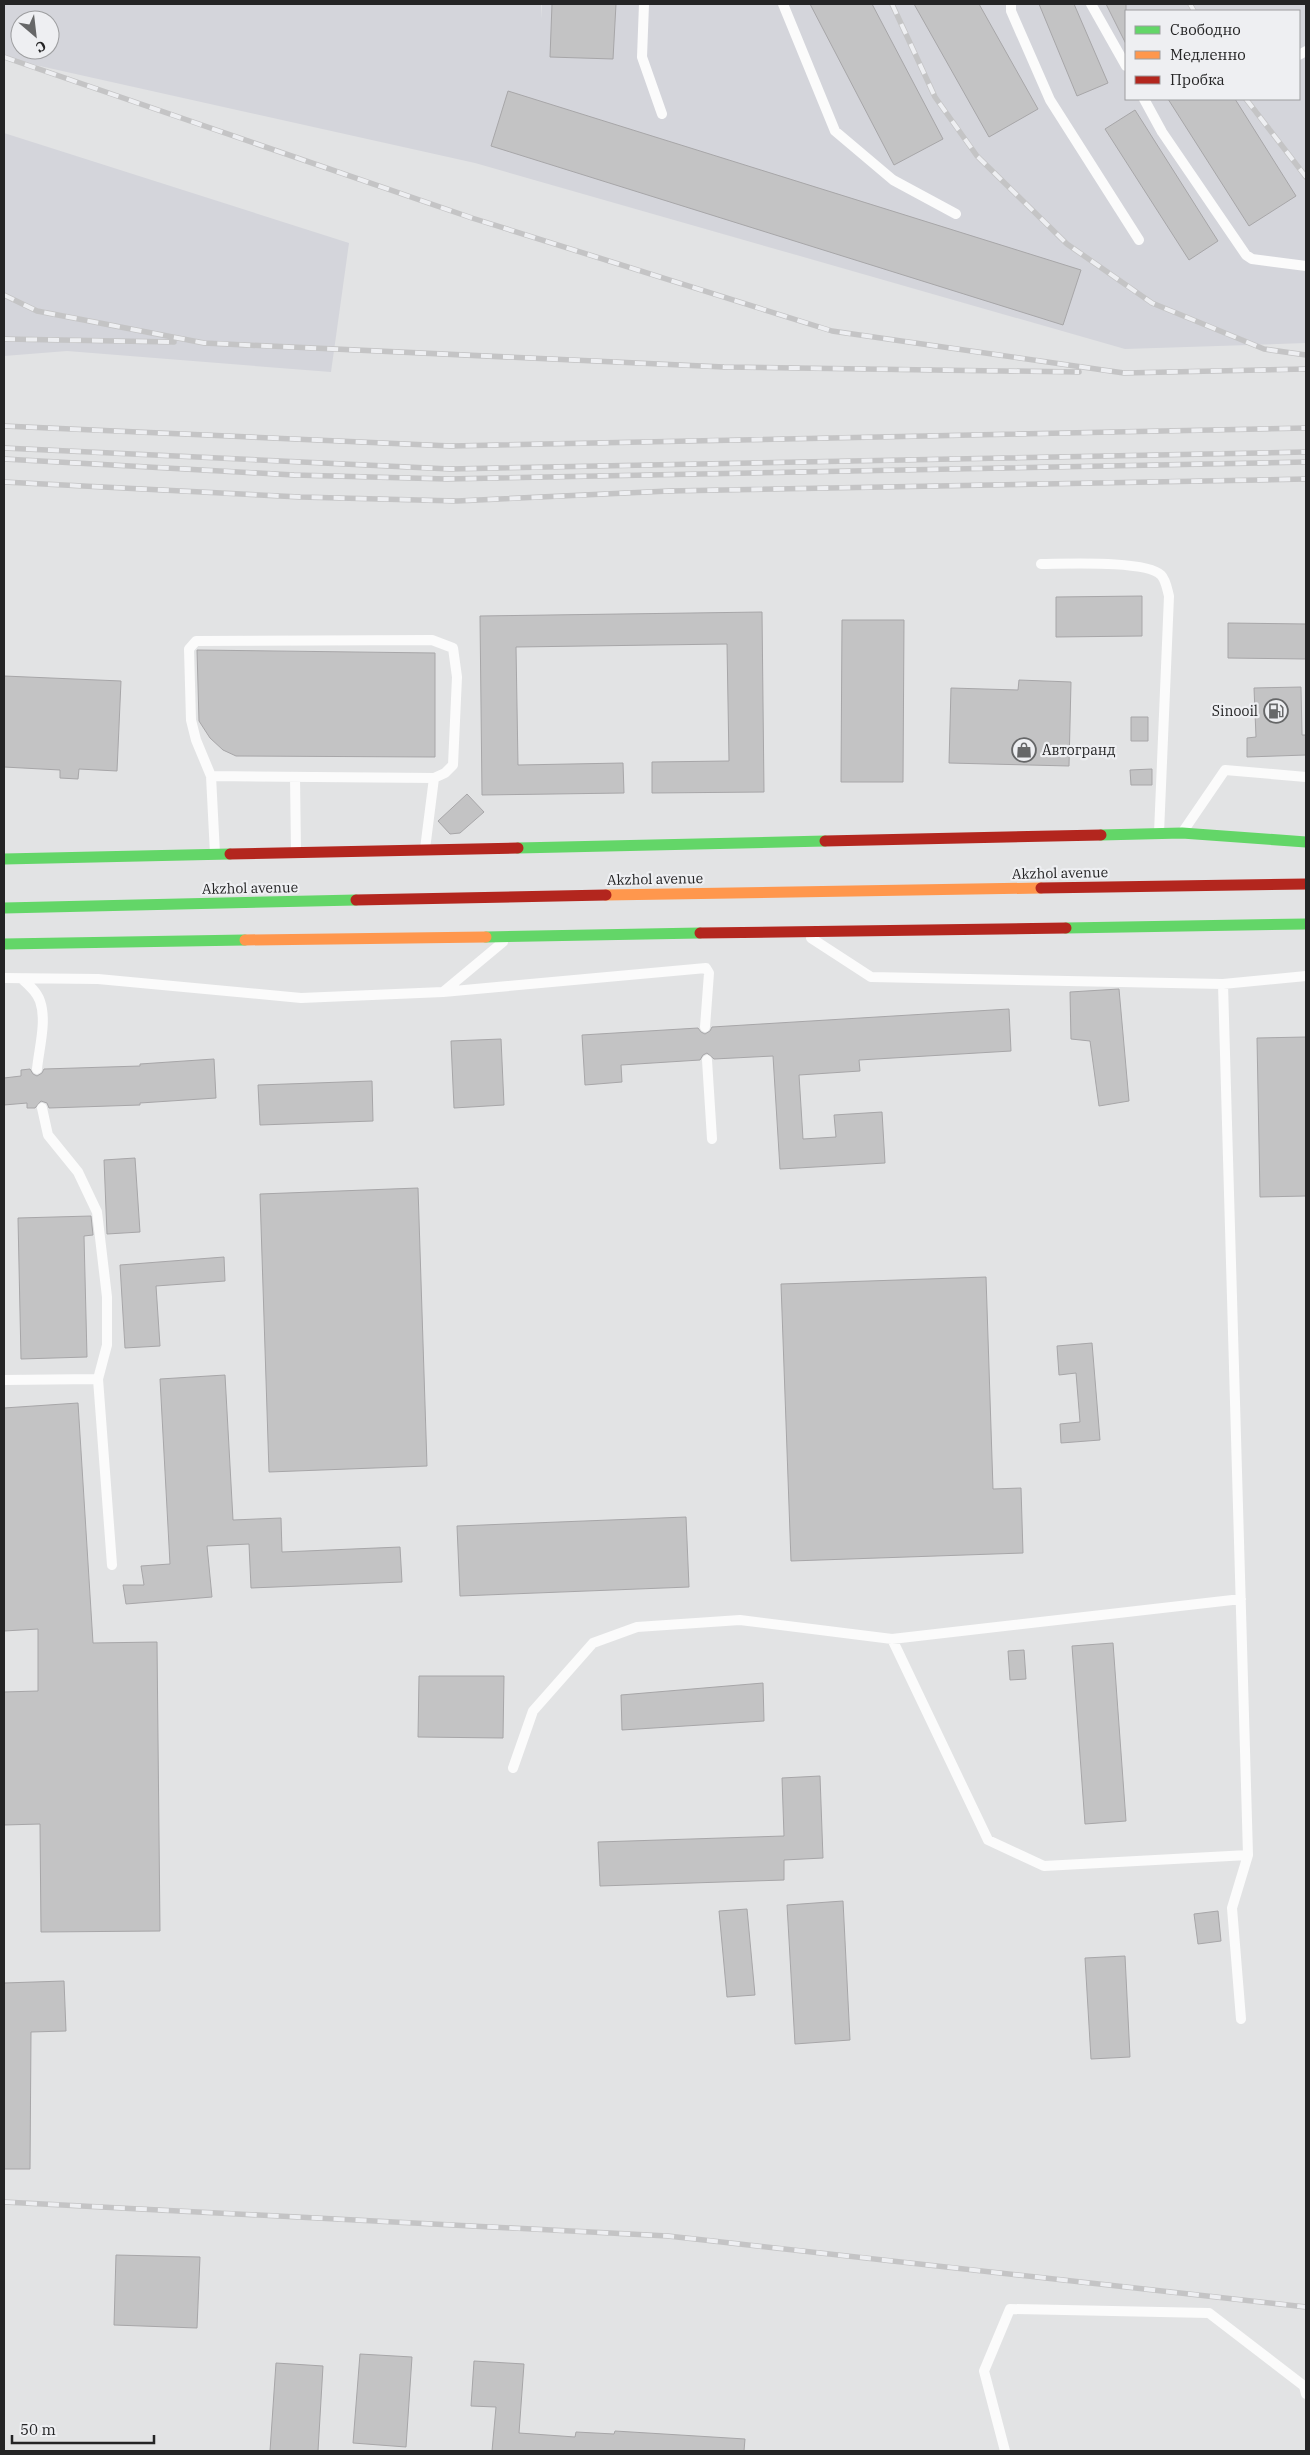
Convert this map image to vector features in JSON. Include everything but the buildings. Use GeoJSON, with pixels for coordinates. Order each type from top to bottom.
{"type":"FeatureCollection","features":[{"type":"Feature","properties":{"kind":"main road"},"geometry":{"type":"LineString","coordinates":[[4,859],[1182,833],[1306,842]]}},
{"type":"Feature","properties":{"kind":"main road","name":"Akzhol avenue"},"geometry":{"type":"LineString","coordinates":[[4,908],[703,898],[1306,884]]}},
{"type":"Feature","properties":{"kind":"main road"},"geometry":{"type":"LineString","coordinates":[[4,944],[512,935],[705,927],[800,930],[1306,924]]}},
{"type":"Feature","properties":{"kind":"lane"},"geometry":{"type":"LineString","coordinates":[[644,4],[642,57],[662,114]]}},
{"type":"Feature","properties":{"kind":"lane"},"geometry":{"type":"LineString","coordinates":[[783,4],[834,131],[893,180],[956,214]]}},
{"type":"Feature","properties":{"kind":"lane"},"geometry":{"type":"LineString","coordinates":[[1011,4],[1011,11],[1050,100],[1139,240]]}},
{"type":"Feature","properties":{"kind":"lane"},"geometry":{"type":"LineString","coordinates":[[1091,4],[1125,64]]}},
{"type":"Feature","properties":{"kind":"lane"},"geometry":{"type":"LineString","coordinates":[[1145,100],[1162,132],[1246,255],[1252,260],[1306,266]]}},
{"type":"Feature","properties":{"kind":"lane"},"geometry":{"type":"LineString","coordinates":[[1041,564],[1149,568],[1161,575],[1166,584],[1169,596],[1159,834]]}},
{"type":"Feature","properties":{"kind":"lane"},"geometry":{"type":"LineString","coordinates":[[211,776],[434,778],[453,765],[457,677],[453,648],[432,640],[196,641],[189,649],[191,720],[196,740],[211,776],[216,854]]}},
{"type":"Feature","properties":{"kind":"lane"},"geometry":{"type":"LineString","coordinates":[[1182,833],[1225,770],[1306,777]]}},
{"type":"Feature","properties":{"kind":"lane"},"geometry":{"type":"LineString","coordinates":[[295,777],[296,853]]}},
{"type":"Feature","properties":{"kind":"lane"},"geometry":{"type":"LineString","coordinates":[[425,850],[434,778]]}},
{"type":"Feature","properties":{"kind":"lane"},"geometry":{"type":"LineString","coordinates":[[800,930],[871,977],[1223,984],[1306,976]]}},
{"type":"Feature","properties":{"kind":"lane"},"geometry":{"type":"LineString","coordinates":[[443,992],[512,935]]}},
{"type":"Feature","properties":{"kind":"lane"},"geometry":{"type":"LineString","coordinates":[[4,978],[98,979],[301,998],[443,992],[706,968],[709,973],[705,1027]]}},
{"type":"Feature","properties":{"kind":"lane"},"geometry":{"type":"LineString","coordinates":[[22,979],[32,987],[40,1000],[42,1027],[37,1069]]}},
{"type":"Feature","properties":{"kind":"lane"},"geometry":{"type":"LineString","coordinates":[[1223,984],[1248,1856],[1232,1908],[1241,2019]]}},
{"type":"Feature","properties":{"kind":"lane"},"geometry":{"type":"LineString","coordinates":[[708,1060],[712,1140]]}},
{"type":"Feature","properties":{"kind":"lane"},"geometry":{"type":"LineString","coordinates":[[42,1108],[48,1135],[78,1172],[97,1212],[107,1297],[108,1345],[98,1378],[112,1565]]}},
{"type":"Feature","properties":{"kind":"lane"},"geometry":{"type":"LineString","coordinates":[[4,1380],[98,1378]]}},
{"type":"Feature","properties":{"kind":"lane"},"geometry":{"type":"LineString","coordinates":[[514,1768],[532,1712],[594,1643],[638,1627],[740,1620],[892,1639],[1241,1599]]}},
{"type":"Feature","properties":{"kind":"lane"},"geometry":{"type":"LineString","coordinates":[[892,1639],[988,1840],[1044,1866],[1248,1856]]}},
{"type":"Feature","properties":{"kind":"lane"},"geometry":{"type":"LineString","coordinates":[[1005,2451],[984,2371],[1010,2309],[1209,2313],[1304,2386],[1306,2394]]}},
{"type":"Feature","properties":{"kind":"shaded area"},"geometry":{"type":"Polygon","coordinates":[[[4,4],[541,4],[541,19],[542,4],[1306,4],[1306,343],[1125,349],[475,163],[13,60],[60,60],[60,10],[10,10],[10,59],[4,58],[4,4]]]}},
{"type":"Feature","properties":{"kind":"shaded area"},"geometry":{"type":"Polygon","coordinates":[[[4,133],[349,243],[331,372],[67,351],[4,356],[4,133]]]}},
{"type":"Feature","properties":{"kind":"railway"},"geometry":{"type":"LineString","coordinates":[[892,4],[935,97],[977,156],[1067,244],[1152,303],[1264,349],[1306,355]]}},
{"type":"Feature","properties":{"kind":"railway"},"geometry":{"type":"LineString","coordinates":[[1190,4],[1193,10]]}},
{"type":"Feature","properties":{"kind":"railway"},"geometry":{"type":"LineString","coordinates":[[4,57],[472,218],[832,331],[1124,373],[1306,369]]}},
{"type":"Feature","properties":{"kind":"railway"},"geometry":{"type":"LineString","coordinates":[[1247,100],[1306,177]]}},
{"type":"Feature","properties":{"kind":"railway"},"geometry":{"type":"LineString","coordinates":[[4,295],[37,311],[204,343],[724,367],[1079,372]]}},
{"type":"Feature","properties":{"kind":"railway"},"geometry":{"type":"LineString","coordinates":[[4,339],[174,342]]}},
{"type":"Feature","properties":{"kind":"railway"},"geometry":{"type":"LineString","coordinates":[[4,426],[451,446],[1306,428]]}},
{"type":"Feature","properties":{"kind":"railway"},"geometry":{"type":"LineString","coordinates":[[4,448],[450,469],[1306,452]]}},
{"type":"Feature","properties":{"kind":"railway"},"geometry":{"type":"LineString","coordinates":[[4,459],[294,475],[447,479],[1306,462]]}},
{"type":"Feature","properties":{"kind":"railway"},"geometry":{"type":"LineString","coordinates":[[4,482],[300,497],[457,501],[669,491],[1306,479]]}},
{"type":"Feature","properties":{"kind":"railway"},"geometry":{"type":"LineString","coordinates":[[4,2202],[668,2236],[1306,2307]]}},
{"type":"Feature","properties":{"kind":"traffic: fast"},"geometry":{"type":"LineString","coordinates":[[1101,835],[1182,833],[1306,842]]}},
{"type":"Feature","properties":{"kind":"traffic: fast"},"geometry":{"type":"LineString","coordinates":[[518,848],[825,841]]}},
{"type":"Feature","properties":{"kind":"traffic: fast"},"geometry":{"type":"LineString","coordinates":[[4,859],[230,854]]}},
{"type":"Feature","properties":{"kind":"traffic: fast"},"geometry":{"type":"LineString","coordinates":[[4,908],[356,900]]}},
{"type":"Feature","properties":{"kind":"traffic: fast"},"geometry":{"type":"LineString","coordinates":[[1066,928],[1306,924]]}},
{"type":"Feature","properties":{"kind":"traffic: fast"},"geometry":{"type":"LineString","coordinates":[[486,937],[700,933]]}},
{"type":"Feature","properties":{"kind":"traffic: fast"},"geometry":{"type":"LineString","coordinates":[[4,944],[245,940]]}},
{"type":"Feature","properties":{"kind":"traffic: slow"},"geometry":{"type":"LineString","coordinates":[[606,895],[1041,888]]}},
{"type":"Feature","properties":{"kind":"traffic: slow"},"geometry":{"type":"LineString","coordinates":[[245,940],[486,937]]}},
{"type":"Feature","properties":{"kind":"traffic: jam"},"geometry":{"type":"LineString","coordinates":[[825,841],[1101,835]]}},
{"type":"Feature","properties":{"kind":"traffic: jam"},"geometry":{"type":"LineString","coordinates":[[230,854],[518,848]]}},
{"type":"Feature","properties":{"kind":"traffic: jam"},"geometry":{"type":"LineString","coordinates":[[1041,888],[1306,884]]}},
{"type":"Feature","properties":{"kind":"traffic: jam"},"geometry":{"type":"LineString","coordinates":[[356,900],[606,895]]}},
{"type":"Feature","properties":{"kind":"traffic: jam"},"geometry":{"type":"LineString","coordinates":[[700,933],[1066,928]]}},
{"type":"Feature","properties":{"kind":"place","name":"Sinooil"},"geometry":{"type":"Point","coordinates":[1276,711]}},
{"type":"Feature","properties":{"kind":"place","name":"Автогранд"},"geometry":{"type":"Point","coordinates":[1024,750]}}]}
